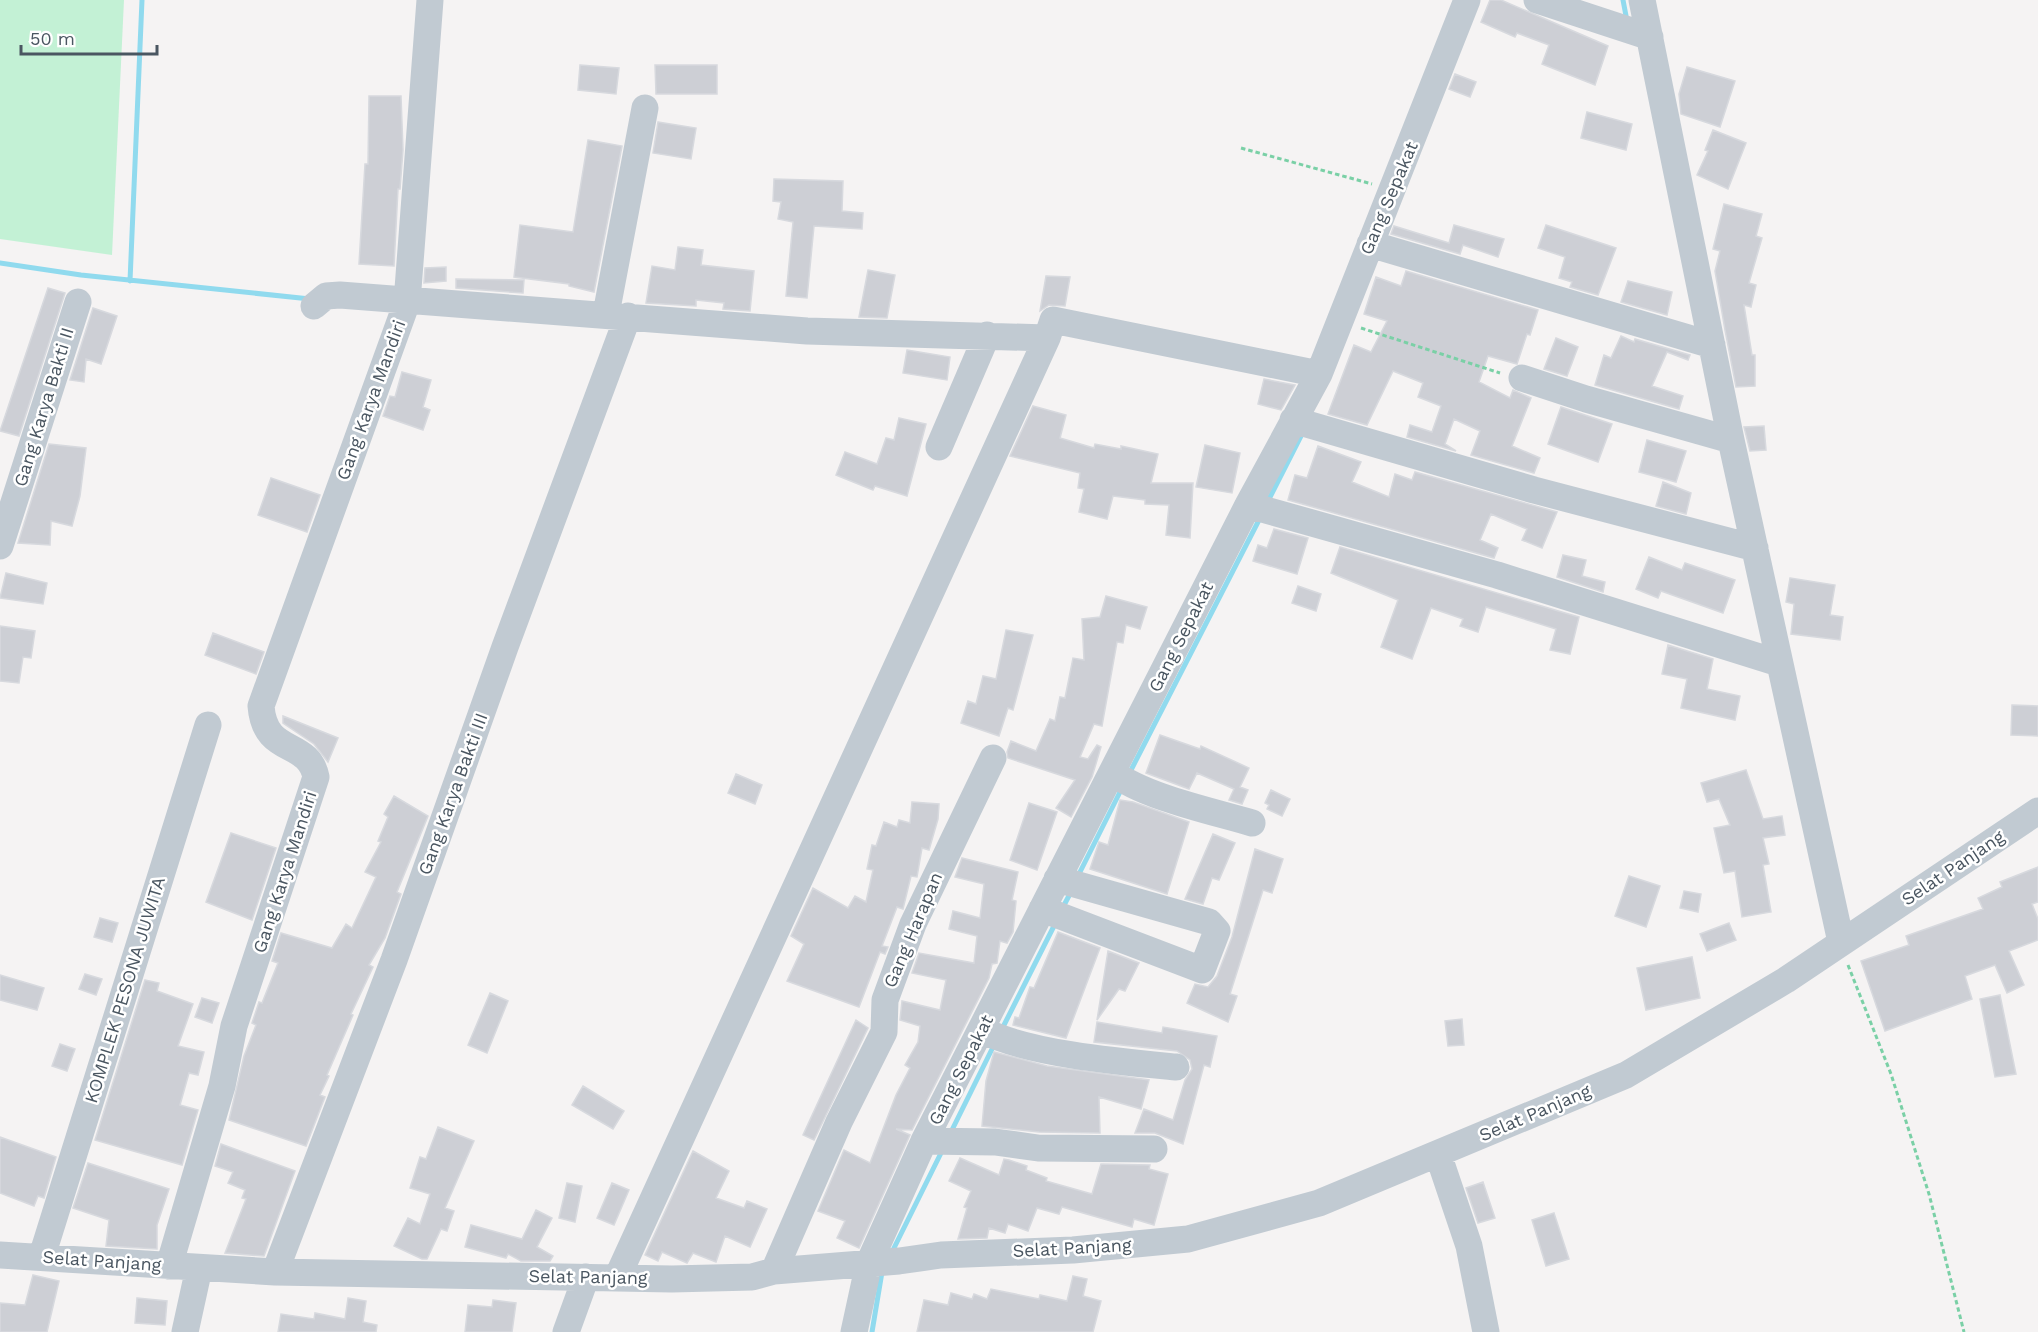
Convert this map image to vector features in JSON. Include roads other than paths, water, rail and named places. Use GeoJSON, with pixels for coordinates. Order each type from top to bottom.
{"type":"FeatureCollection","features":[{"type":"Feature","properties":{"kind":"street"},"geometry":{"type":"LineString","coordinates":[[407,302],[430,0]]}},
{"type":"Feature","properties":{"kind":"street","name":"Gang Sepakat"},"geometry":{"type":"LineString","coordinates":[[854,1332],[881,1262],[939,1141],[1261,508],[1301,423],[1319,374],[1378,246],[1394,190],[1467,0]]}},
{"type":"Feature","properties":{"kind":"street"},"geometry":{"type":"LineString","coordinates":[[1537,0],[1650,37]]}},
{"type":"Feature","properties":{"kind":"street"},"geometry":{"type":"LineString","coordinates":[[1642,0],[1731,440],[1841,942]]}},
{"type":"Feature","properties":{"kind":"street","name":"Gang Karya Bakti III"},"geometry":{"type":"LineString","coordinates":[[275,1272],[394,960],[620,321],[645,108]]}},
{"type":"Feature","properties":{"kind":"street"},"geometry":{"type":"LineString","coordinates":[[1378,246],[1712,345]]}},
{"type":"Feature","properties":{"kind":"street"},"geometry":{"type":"LineString","coordinates":[[314,306],[326,296],[332,295],[620,321],[807,332],[975,337],[982,344]]}},
{"type":"Feature","properties":{"kind":"street","name":"Gang Karya Bakti II"},"geometry":{"type":"LineString","coordinates":[[0,546],[78,302]]}},
{"type":"Feature","properties":{"kind":"street","name":"Gang Karya Mandiri"},"geometry":{"type":"LineString","coordinates":[[169,1266],[222,1086],[234,1026],[316,777],[306,758],[272,738],[265,728],[261,706],[263,694],[407,302]]}},
{"type":"Feature","properties":{"kind":"street"},"geometry":{"type":"LineString","coordinates":[[617,1278],[1047,338],[1053,320],[1319,374]]}},
{"type":"Feature","properties":{"kind":"street"},"geometry":{"type":"LineString","coordinates":[[982,344],[1047,338]]}},
{"type":"Feature","properties":{"kind":"street"},"geometry":{"type":"LineString","coordinates":[[939,447],[982,344]]}},
{"type":"Feature","properties":{"kind":"street"},"geometry":{"type":"LineString","coordinates":[[1522,378],[1731,440]]}},
{"type":"Feature","properties":{"kind":"street"},"geometry":{"type":"LineString","coordinates":[[1301,423],[1534,490],[1755,548]]}},
{"type":"Feature","properties":{"kind":"street"},"geometry":{"type":"LineString","coordinates":[[1261,508],[1497,575],[1779,663]]}},
{"type":"Feature","properties":{"kind":"street","name":"KOMPLEK PESONA JUWITA"},"geometry":{"type":"LineString","coordinates":[[42,1256],[208,725]]}},
{"type":"Feature","properties":{"kind":"street","name":"Gang Harapan"},"geometry":{"type":"LineString","coordinates":[[774,1270],[839,1122],[884,1032],[885,1000],[913,924],[993,758]]}},
{"type":"Feature","properties":{"kind":"street"},"geometry":{"type":"LineString","coordinates":[[1122,778],[1252,823]]}},
{"type":"Feature","properties":{"kind":"street","name":"Selat Panjang"},"geometry":{"type":"LineString","coordinates":[[0,1255],[275,1272],[617,1278],[752,1277],[774,1270],[941,1255],[1073,1250],[1188,1239],[1319,1203],[1626,1075],[1786,980],[2038,811]]}},
{"type":"Feature","properties":{"kind":"street"},"geometry":{"type":"LineString","coordinates":[[1055,914],[1202,970],[1216,931],[1209,922],[1069,882]]}},
{"type":"Feature","properties":{"kind":"street"},"geometry":{"type":"LineString","coordinates":[[992,1035],[1106,1059],[1176,1067]]}},
{"type":"Feature","properties":{"kind":"street"},"geometry":{"type":"LineString","coordinates":[[939,1141],[995,1142],[1038,1148],[1154,1149]]}},
{"type":"Feature","properties":{"kind":"street"},"geometry":{"type":"LineString","coordinates":[[1438,1154],[1469,1246],[1486,1332]]}},
{"type":"Feature","properties":{"kind":"street"},"geometry":{"type":"LineString","coordinates":[[185,1332],[199,1268]]}},
{"type":"Feature","properties":{"kind":"street"},"geometry":{"type":"LineString","coordinates":[[566,1332],[586,1277]]}},
{"type":"Feature","properties":{"kind":"waterway"},"geometry":{"type":"LineString","coordinates":[[130,281],[142,0]]}},
{"type":"Feature","properties":{"kind":"waterway"},"geometry":{"type":"LineString","coordinates":[[1623,0],[1627,21]]}},
{"type":"Feature","properties":{"kind":"waterway"},"geometry":{"type":"LineString","coordinates":[[0,263],[81,275],[310,299]]}},
{"type":"Feature","properties":{"kind":"waterway"},"geometry":{"type":"LineString","coordinates":[[1268,501],[1303,432]]}},
{"type":"Feature","properties":{"kind":"waterway"},"geometry":{"type":"LineString","coordinates":[[1129,774],[1260,518]]}},
{"type":"Feature","properties":{"kind":"waterway"},"geometry":{"type":"LineString","coordinates":[[1078,876],[1122,788]]}},
{"type":"Feature","properties":{"kind":"waterway"},"geometry":{"type":"LineString","coordinates":[[1062,909],[1072,890]]}},
{"type":"Feature","properties":{"kind":"waterway"},"geometry":{"type":"LineString","coordinates":[[1002,1029],[1056,922]]}},
{"type":"Feature","properties":{"kind":"waterway"},"geometry":{"type":"LineString","coordinates":[[950,1134],[995,1043]]}},
{"type":"Feature","properties":{"kind":"waterway"},"geometry":{"type":"LineString","coordinates":[[892,1252],[942,1151]]}},
{"type":"Feature","properties":{"kind":"waterway"},"geometry":{"type":"LineString","coordinates":[[872,1332],[882,1272]]}}]}
